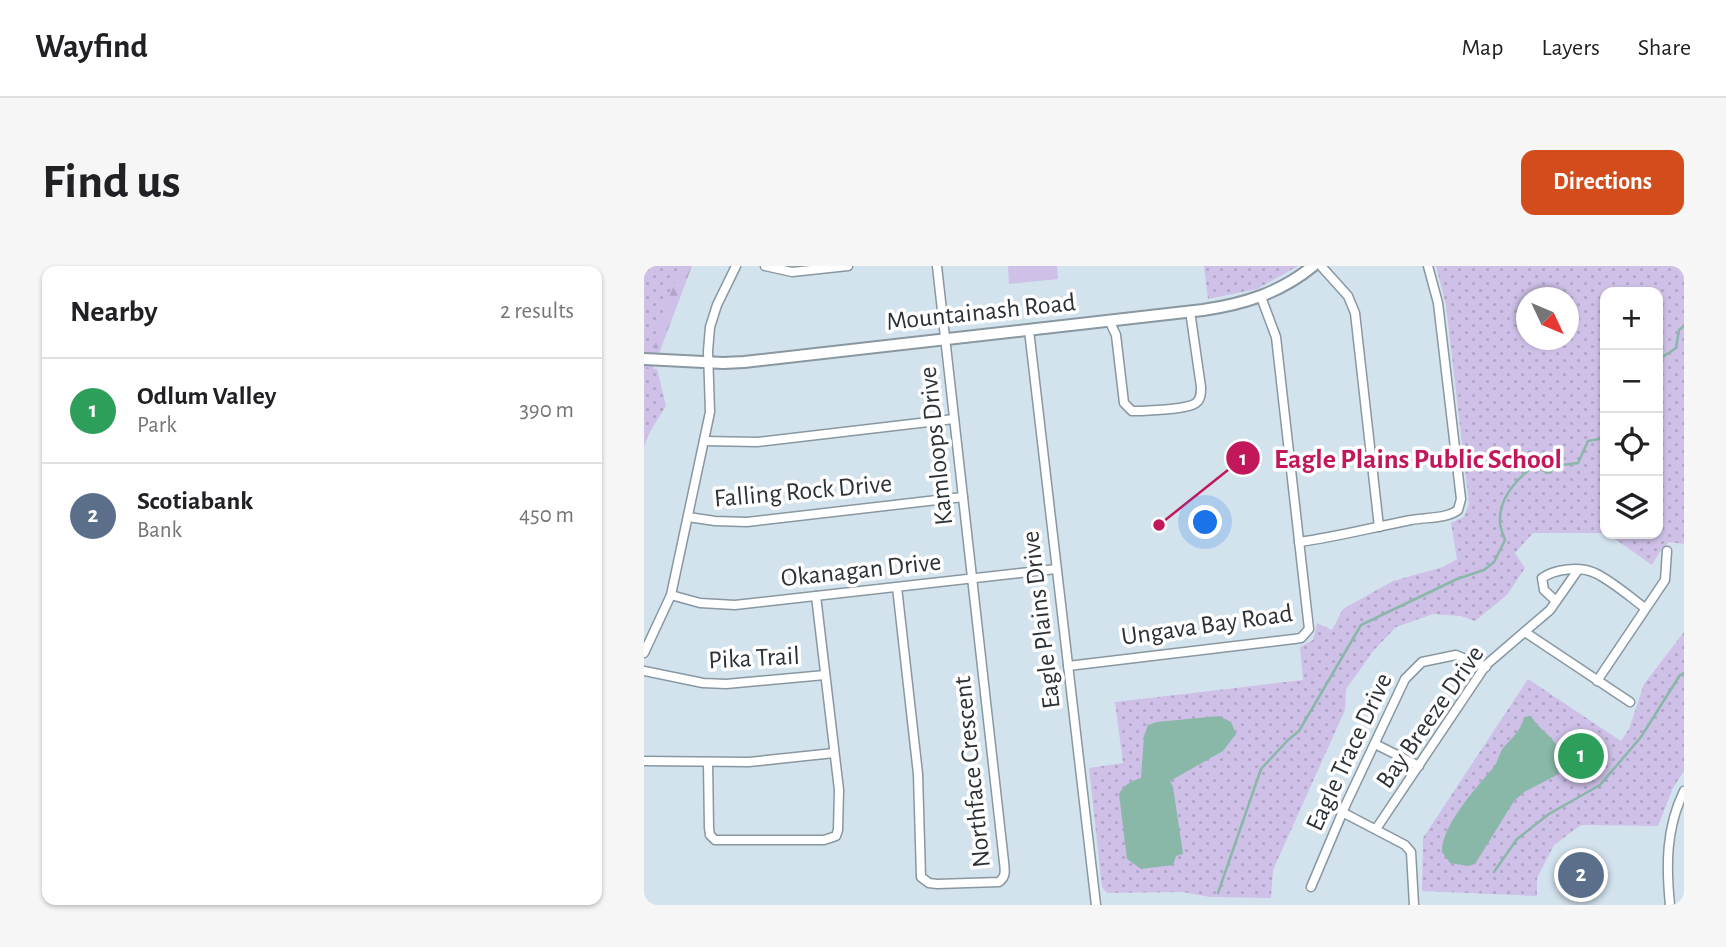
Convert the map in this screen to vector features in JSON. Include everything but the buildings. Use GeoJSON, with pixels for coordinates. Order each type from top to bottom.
{"type":"FeatureCollection","features":[{"type":"Feature","properties":{"kind":"street"},"geometry":{"type":"LineString","coordinates":[[644,653],[671,595],[711,402],[709,337],[713,316],[736,266]]}},
{"type":"Feature","properties":{"kind":"street"},"geometry":{"type":"LineString","coordinates":[[765,266],[792,272],[848,266]]}},
{"type":"Feature","properties":{"kind":"street","name":"Kamloops Drive"},"geometry":{"type":"LineString","coordinates":[[937,266],[972,579]]}},
{"type":"Feature","properties":{"kind":"street","name":"Mountainash Road"},"geometry":{"type":"LineString","coordinates":[[644,359],[744,362],[1190,312],[1261,298],[1288,284],[1313,266]]}},
{"type":"Feature","properties":{"kind":"street"},"geometry":{"type":"LineString","coordinates":[[1321,266],[1348,296],[1355,313],[1379,527]]}},
{"type":"Feature","properties":{"kind":"street"},"geometry":{"type":"LineString","coordinates":[[1299,542],[1449,515],[1458,510],[1461,499],[1438,303],[1428,266]]}},
{"type":"Feature","properties":{"kind":"street","name":"Ungava Bay Road"},"geometry":{"type":"LineString","coordinates":[[1068,666],[1301,638],[1309,629],[1277,344],[1272,321],[1261,298]]}},
{"type":"Feature","properties":{"kind":"street"},"geometry":{"type":"LineString","coordinates":[[1109,320],[1116,335],[1124,404],[1132,411],[1150,410],[1194,404],[1199,399],[1201,387],[1190,312]]}},
{"type":"Feature","properties":{"kind":"street","name":"Eagle Plains Drive"},"geometry":{"type":"LineString","coordinates":[[1029,330],[1096,905]]}},
{"type":"Feature","properties":{"kind":"street"},"geometry":{"type":"LineString","coordinates":[[704,441],[746,443],[954,419]]}},
{"type":"Feature","properties":{"kind":"street","name":"Falling Rock Drive"},"geometry":{"type":"LineString","coordinates":[[688,517],[715,522],[747,522],[963,497]]}},
{"type":"Feature","properties":{"kind":"street"},"geometry":{"type":"LineString","coordinates":[[1597,681],[1665,580],[1667,551]]}},
{"type":"Feature","properties":{"kind":"street","name":"Okanagan Drive"},"geometry":{"type":"LineString","coordinates":[[671,595],[700,603],[724,605],[1056,569]]}},
{"type":"Feature","properties":{"kind":"street"},"geometry":{"type":"LineString","coordinates":[[1556,601],[1544,590],[1542,578],[1553,570],[1578,570],[1594,572],[1645,608]]}},
{"type":"Feature","properties":{"kind":"street","name":"Bay Breeze Drive"},"geometry":{"type":"LineString","coordinates":[[1376,829],[1486,667],[1550,610],[1578,570]]}},
{"type":"Feature","properties":{"kind":"street","name":"Northface Crescent"},"geometry":{"type":"LineString","coordinates":[[897,587],[918,774],[921,877],[929,883],[992,883],[1003,879],[1004,862],[972,579]]}},
{"type":"Feature","properties":{"kind":"street"},"geometry":{"type":"LineString","coordinates":[[708,762],[709,828],[712,838],[720,842],[824,840],[832,839],[838,830],[839,790],[816,596]]}},
{"type":"Feature","properties":{"kind":"street"},"geometry":{"type":"LineString","coordinates":[[1525,632],[1630,702]]}},
{"type":"Feature","properties":{"kind":"street","name":"Eagle Trace Drive"},"geometry":{"type":"LineString","coordinates":[[1311,887],[1401,685],[1419,663],[1456,655],[1486,667]]}},
{"type":"Feature","properties":{"kind":"street","name":"Pika Trail"},"geometry":{"type":"LineString","coordinates":[[644,671],[703,683],[726,684],[825,675]]}},
{"type":"Feature","properties":{"kind":"street"},"geometry":{"type":"LineString","coordinates":[[1376,744],[1419,766]]}},
{"type":"Feature","properties":{"kind":"street"},"geometry":{"type":"LineString","coordinates":[[644,761],[749,762],[834,753]]}},
{"type":"Feature","properties":{"kind":"street"},"geometry":{"type":"LineString","coordinates":[[1670,905],[1668,843],[1672,822],[1684,791]]}},
{"type":"Feature","properties":{"kind":"street"},"geometry":{"type":"LineString","coordinates":[[1342,813],[1405,845],[1410,852],[1414,905]]}},
{"type":"Feature","properties":{"kind":"green space"},"geometry":{"type":"Polygon","coordinates":[[[644,266],[692,266],[652,372],[656,416],[644,447],[644,266]]]}},
{"type":"Feature","properties":{"kind":"green space"},"geometry":{"type":"Polygon","coordinates":[[[644,266],[682,266],[660,319],[654,350],[644,348],[644,266]]]}},
{"type":"Feature","properties":{"kind":"green space"},"geometry":{"type":"Polygon","coordinates":[[[1008,266],[1057,266],[1058,279],[1009,284],[1008,266]]]}},
{"type":"Feature","properties":{"kind":"green space"},"geometry":{"type":"Polygon","coordinates":[[[1204,266],[1298,266],[1257,289],[1208,299],[1204,266]]]}},
{"type":"Feature","properties":{"kind":"green space"},"geometry":{"type":"Polygon","coordinates":[[[1436,266],[1684,266],[1684,544],[1669,542],[1652,565],[1615,539],[1663,539],[1663,287],[1600,287],[1600,533],[1533,533],[1515,553],[1525,568],[1507,595],[1475,621],[1461,616],[1433,614],[1396,627],[1374,650],[1346,689],[1345,710],[1273,870],[1271,898],[1210,897],[1182,892],[1107,893],[1102,887],[1089,768],[1123,763],[1115,702],[1303,680],[1300,647],[1313,640],[1317,623],[1332,630],[1343,609],[1393,581],[1443,567],[1457,559],[1451,523],[1464,517],[1469,504],[1446,305],[1436,266]]]}},
{"type":"Feature","properties":{"kind":"green space"},"geometry":{"type":"Polygon","coordinates":[[[644,367],[657,369],[666,406],[644,441],[644,367]]]}},
{"type":"Feature","properties":{"kind":"green space"},"geometry":{"type":"Polygon","coordinates":[[[1684,632],[1684,771],[1673,788],[1658,826],[1581,825],[1554,845],[1537,878],[1537,896],[1422,891],[1423,838],[1528,679],[1621,741],[1629,729],[1644,684],[1684,632]]]}},
{"type":"Feature","properties":{"kind":"shaded area"},"geometry":{"type":"Polygon","coordinates":[[[1219,716],[1231,722],[1236,734],[1223,751],[1170,781],[1183,854],[1176,856],[1173,865],[1141,869],[1127,859],[1119,794],[1128,784],[1141,778],[1144,736],[1148,725],[1219,716]]]}},
{"type":"Feature","properties":{"kind":"shaded area"},"geometry":{"type":"Polygon","coordinates":[[[1531,716],[1558,748],[1569,749],[1571,760],[1562,766],[1555,776],[1524,792],[1514,801],[1475,864],[1468,866],[1450,863],[1442,852],[1443,842],[1453,819],[1495,766],[1503,748],[1519,729],[1524,717],[1531,716]]]}},
{"type":"Feature","properties":{"kind":"waterway"},"geometry":{"type":"LineString","coordinates":[[1663,357],[1676,348],[1679,330],[1684,326]]}},
{"type":"Feature","properties":{"kind":"waterway"},"geometry":{"type":"LineString","coordinates":[[1218,893],[1261,769],[1299,731],[1361,625],[1457,579],[1484,570],[1494,562],[1505,540],[1500,524],[1501,511],[1516,482],[1535,465],[1547,473],[1562,465],[1578,463],[1588,441],[1600,439]]}},
{"type":"Feature","properties":{"kind":"waterway"},"geometry":{"type":"LineString","coordinates":[[1494,872],[1517,839],[1549,814],[1600,785],[1641,737],[1680,675],[1684,673]]}},
{"type":"Feature","properties":{"kind":"place","name":"Eagle Plains Public School"},"geometry":{"type":"Point","coordinates":[1159,525]}},
{"type":"Feature","properties":{"kind":"place","name":"Odlum Valley"},"geometry":{"type":"Point","coordinates":[1581,756]}},
{"type":"Feature","properties":{"kind":"place","name":"Scotiabank"},"geometry":{"type":"Point","coordinates":[1581,875]}}]}
